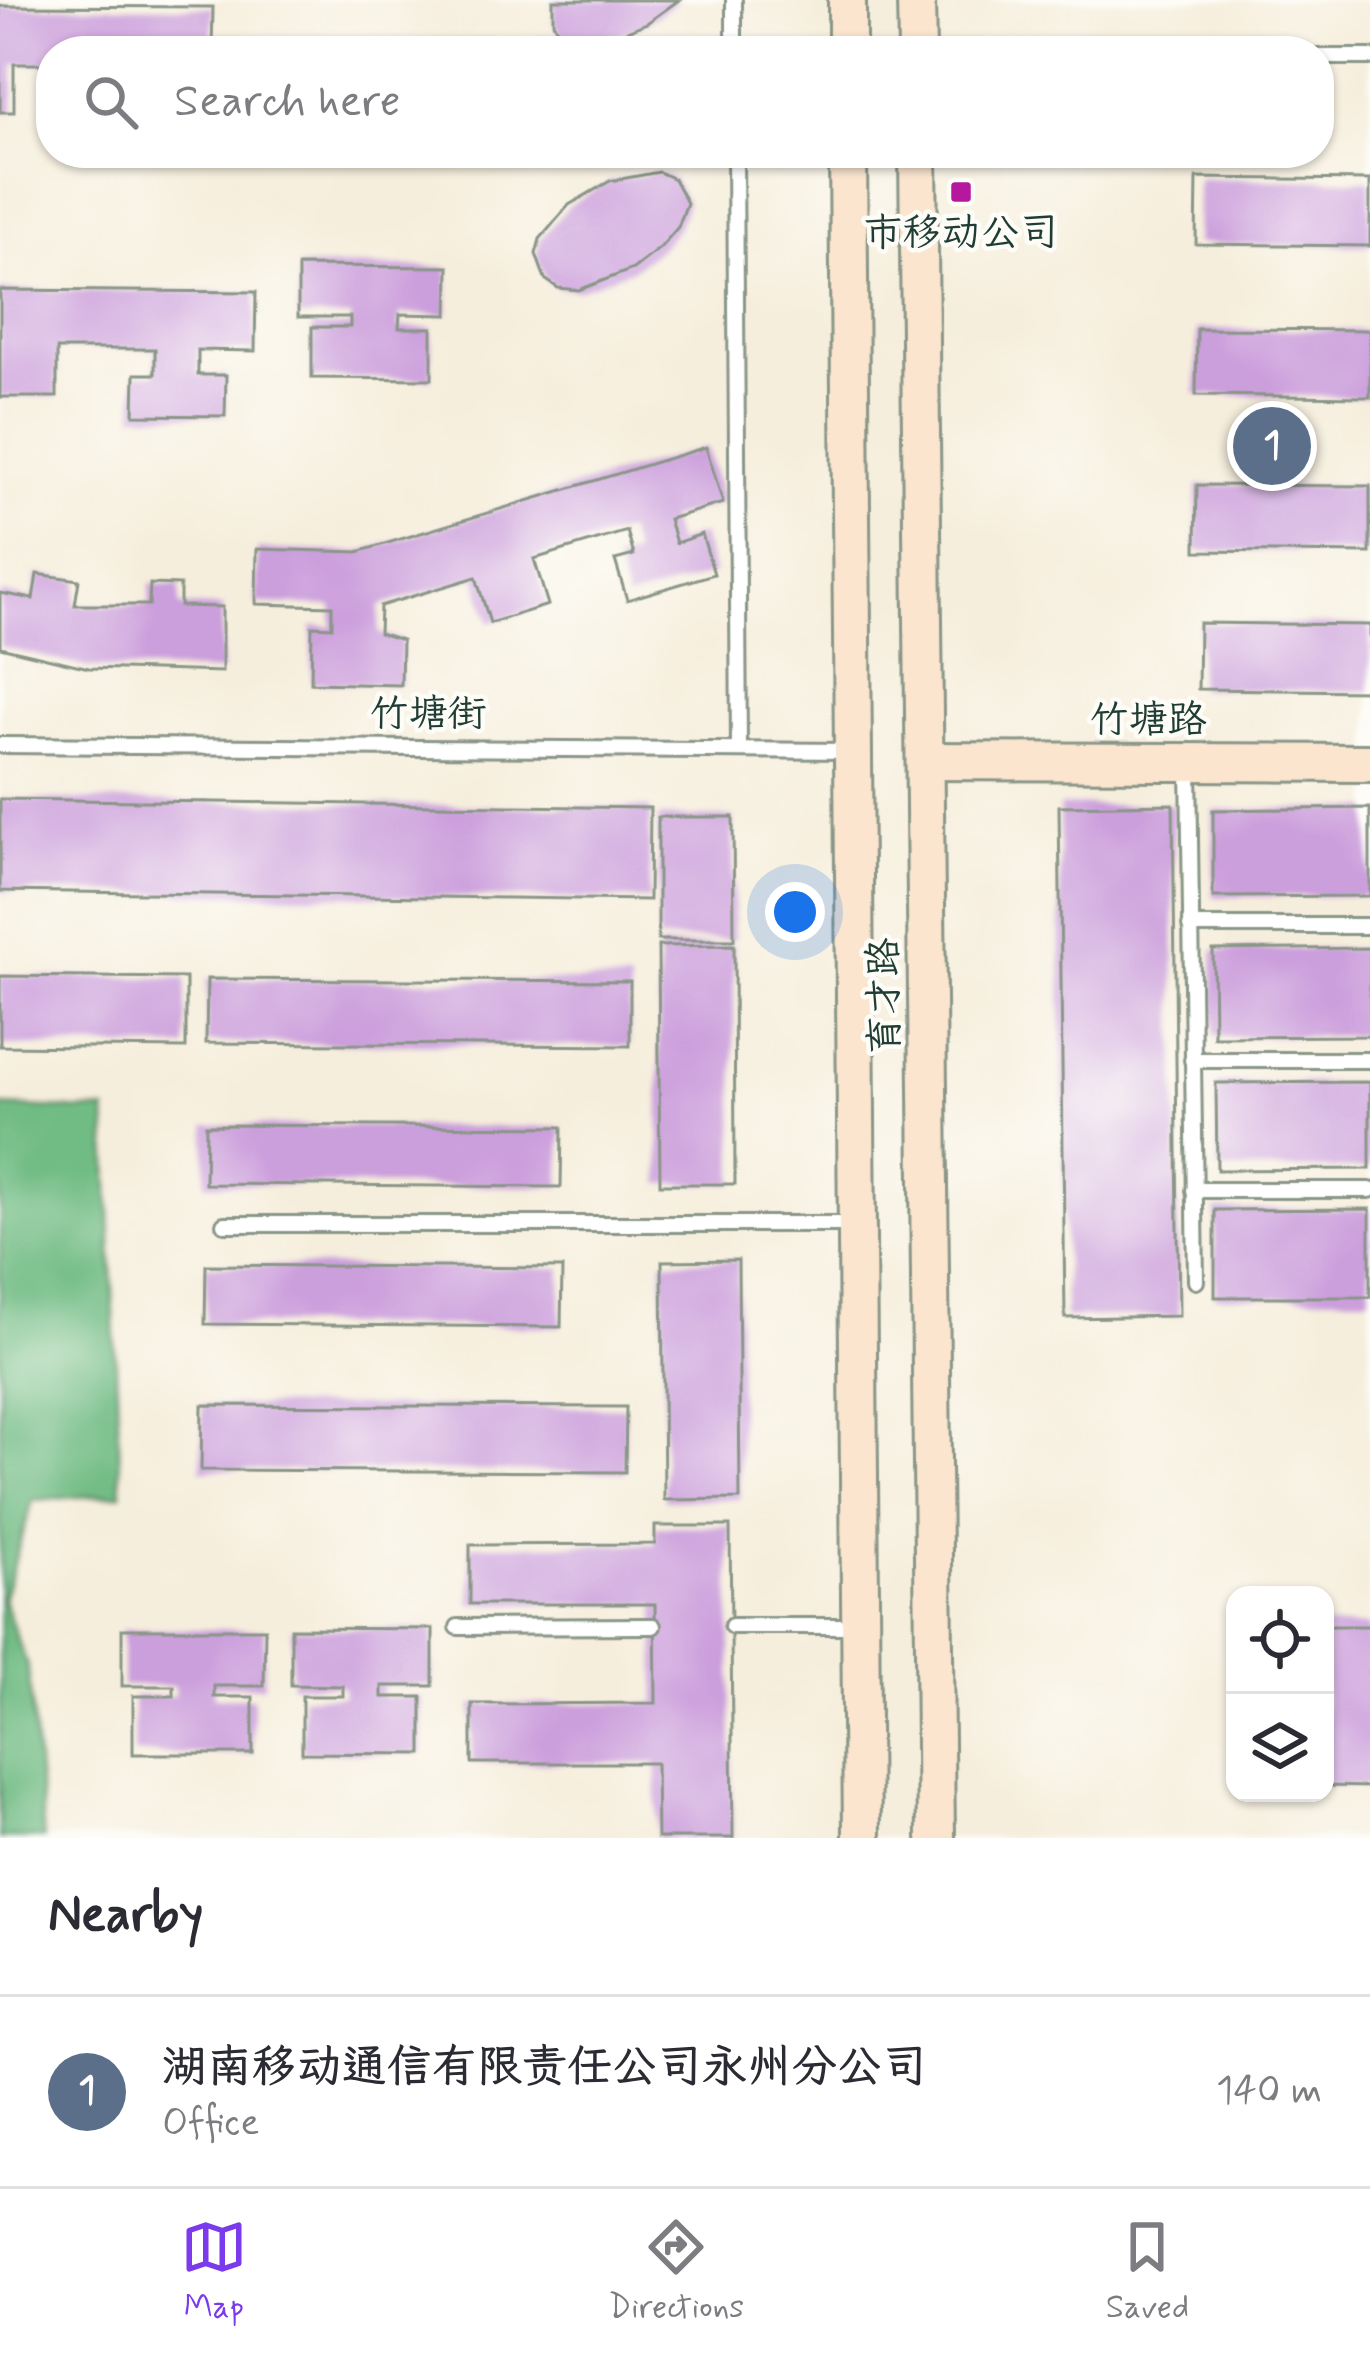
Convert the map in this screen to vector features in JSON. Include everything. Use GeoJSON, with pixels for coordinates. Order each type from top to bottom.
{"type":"FeatureCollection","features":[{"type":"Feature","properties":{"kind":"main road"},"geometry":{"type":"LineString","coordinates":[[847,0],[847,36]]}},
{"type":"Feature","properties":{"kind":"main road"},"geometry":{"type":"LineString","coordinates":[[916,0],[917,36]]}},
{"type":"Feature","properties":{"kind":"main road","name":"育才路"},"geometry":{"type":"LineString","coordinates":[[848,168],[862,1838]]}},
{"type":"Feature","properties":{"kind":"main road","name":"育才路"},"geometry":{"type":"LineString","coordinates":[[918,168],[936,1838]]}},
{"type":"Feature","properties":{"kind":"main road","name":"竹塘路"},"geometry":{"type":"LineString","coordinates":[[925,761],[1370,763]]}},
{"type":"Feature","properties":{"kind":"lane"},"geometry":{"type":"LineString","coordinates":[[734,0],[734,36]]}},
{"type":"Feature","properties":{"kind":"lane"},"geometry":{"type":"LineString","coordinates":[[1334,57],[1370,57]]}},
{"type":"Feature","properties":{"kind":"lane"},"geometry":{"type":"LineString","coordinates":[[735,168],[739,750]]}},
{"type":"Feature","properties":{"kind":"lane","name":"竹塘街"},"geometry":{"type":"LineString","coordinates":[[0,745],[856,751]]}},
{"type":"Feature","properties":{"kind":"lane"},"geometry":{"type":"LineString","coordinates":[[1189,764],[1196,1281]]}},
{"type":"Feature","properties":{"kind":"lane"},"geometry":{"type":"LineString","coordinates":[[1190,926],[1370,926]]}},
{"type":"Feature","properties":{"kind":"lane"},"geometry":{"type":"LineString","coordinates":[[1192,1060],[1370,1060]]}},
{"type":"Feature","properties":{"kind":"lane"},"geometry":{"type":"LineString","coordinates":[[1194,1190],[1370,1190]]}},
{"type":"Feature","properties":{"kind":"lane"},"geometry":{"type":"LineString","coordinates":[[224,1224],[859,1224]]}},
{"type":"Feature","properties":{"kind":"lane"},"geometry":{"type":"LineString","coordinates":[[458,1627],[653,1626]]}},
{"type":"Feature","properties":{"kind":"lane"},"geometry":{"type":"LineString","coordinates":[[731,1626],[861,1626]]}},
{"type":"Feature","properties":{"kind":"green space"},"geometry":{"type":"Polygon","coordinates":[[[0,1106],[106,1111],[121,1494],[33,1500],[3,1599],[28,1669],[44,1838],[0,1838],[0,1106]]]}},
{"type":"Feature","properties":{"kind":"building"},"geometry":{"type":"Polygon","coordinates":[[[553,0],[679,0],[647,23],[615,36],[562,36],[553,22],[553,0]]]}},
{"type":"Feature","properties":{"kind":"building"},"geometry":{"type":"Polygon","coordinates":[[[0,6],[213,7],[212,36],[36,36],[36,64],[14,64],[14,112],[0,112],[0,6]]]}},
{"type":"Feature","properties":{"kind":"building"},"geometry":{"type":"Polygon","coordinates":[[[659,172],[674,179],[687,203],[678,227],[660,248],[633,269],[579,290],[558,288],[545,279],[536,254],[540,239],[569,205],[610,181],[659,172]]]}},
{"type":"Feature","properties":{"kind":"building"},"geometry":{"type":"Polygon","coordinates":[[[1197,178],[1370,180],[1370,246],[1196,244],[1197,178]]]}},
{"type":"Feature","properties":{"kind":"building"},"geometry":{"type":"Polygon","coordinates":[[[298,266],[449,267],[448,315],[400,314],[399,328],[432,328],[432,379],[312,378],[312,327],[350,327],[350,317],[298,317],[298,266]]]}},
{"type":"Feature","properties":{"kind":"building"},"geometry":{"type":"Polygon","coordinates":[[[0,290],[256,292],[255,351],[198,350],[198,375],[226,375],[225,416],[134,415],[135,374],[155,374],[155,349],[57,349],[57,397],[0,397],[0,290]]]}},
{"type":"Feature","properties":{"kind":"building"},"geometry":{"type":"Polygon","coordinates":[[[1197,329],[1370,330],[1370,397],[1196,395],[1197,329]]]}},
{"type":"Feature","properties":{"kind":"building"},"geometry":{"type":"Polygon","coordinates":[[[706,447],[723,503],[669,519],[676,543],[702,534],[714,574],[627,600],[615,560],[634,555],[627,531],[534,559],[548,605],[490,623],[476,577],[380,606],[379,633],[402,640],[401,685],[311,683],[312,626],[332,627],[332,606],[256,604],[257,549],[358,552],[706,447]]]}},
{"type":"Feature","properties":{"kind":"building"},"geometry":{"type":"Polygon","coordinates":[[[1197,485],[1370,486],[1370,553],[1196,551],[1197,485]]]}},
{"type":"Feature","properties":{"kind":"building"},"geometry":{"type":"Polygon","coordinates":[[[37,574],[79,580],[75,605],[149,605],[150,584],[180,585],[180,606],[222,607],[222,672],[89,668],[0,647],[0,593],[33,599],[37,574]]]}},
{"type":"Feature","properties":{"kind":"building"},"geometry":{"type":"Polygon","coordinates":[[[1199,623],[1370,625],[1370,691],[1198,689],[1199,623]]]}},
{"type":"Feature","properties":{"kind":"building"},"geometry":{"type":"Polygon","coordinates":[[[0,799],[650,808],[649,900],[0,891],[0,799]]]}},
{"type":"Feature","properties":{"kind":"building"},"geometry":{"type":"Polygon","coordinates":[[[1173,804],[1179,1316],[1065,1318],[1059,806],[1173,804]]]}},
{"type":"Feature","properties":{"kind":"building"},"geometry":{"type":"Polygon","coordinates":[[[1370,808],[1370,896],[1213,897],[1213,810],[1370,808]]]}},
{"type":"Feature","properties":{"kind":"building"},"geometry":{"type":"Polygon","coordinates":[[[658,817],[733,817],[734,940],[658,940],[658,817]]]}},
{"type":"Feature","properties":{"kind":"building"},"geometry":{"type":"Polygon","coordinates":[[[734,945],[735,1184],[660,1184],[658,946],[734,945]]]}},
{"type":"Feature","properties":{"kind":"building"},"geometry":{"type":"Polygon","coordinates":[[[1370,948],[1370,1036],[1214,1037],[1213,950],[1370,948]]]}},
{"type":"Feature","properties":{"kind":"building"},"geometry":{"type":"Polygon","coordinates":[[[0,976],[186,978],[186,1048],[0,1046],[0,976]]]}},
{"type":"Feature","properties":{"kind":"building"},"geometry":{"type":"Polygon","coordinates":[[[207,979],[630,981],[630,1046],[206,1043],[207,979]]]}},
{"type":"Feature","properties":{"kind":"building"},"geometry":{"type":"Polygon","coordinates":[[[1370,1082],[1370,1169],[1217,1170],[1216,1083],[1370,1082]]]}},
{"type":"Feature","properties":{"kind":"building"},"geometry":{"type":"Polygon","coordinates":[[[206,1125],[562,1127],[561,1187],[205,1184],[206,1125]]]}},
{"type":"Feature","properties":{"kind":"building"},"geometry":{"type":"Polygon","coordinates":[[[1370,1209],[1370,1297],[1215,1297],[1215,1210],[1370,1209]]]}},
{"type":"Feature","properties":{"kind":"building"},"geometry":{"type":"Polygon","coordinates":[[[738,1260],[740,1499],[664,1500],[662,1261],[738,1260]]]}},
{"type":"Feature","properties":{"kind":"building"},"geometry":{"type":"Polygon","coordinates":[[[206,1265],[562,1268],[561,1327],[205,1324],[206,1265]]]}},
{"type":"Feature","properties":{"kind":"building"},"geometry":{"type":"Polygon","coordinates":[[[202,1405],[626,1407],[625,1472],[201,1470],[202,1405]]]}},
{"type":"Feature","properties":{"kind":"building"},"geometry":{"type":"Polygon","coordinates":[[[655,1526],[730,1526],[733,1838],[657,1838],[656,1763],[472,1763],[472,1704],[656,1703],[655,1604],[470,1604],[470,1545],[655,1544],[655,1526]]]}},
{"type":"Feature","properties":{"kind":"building"},"geometry":{"type":"Polygon","coordinates":[[[1334,1626],[1370,1626],[1370,1787],[1334,1786],[1334,1626]]]}},
{"type":"Feature","properties":{"kind":"building"},"geometry":{"type":"Polygon","coordinates":[[[291,1628],[433,1629],[433,1686],[382,1686],[382,1697],[422,1697],[422,1754],[302,1753],[302,1696],[343,1696],[343,1686],[291,1685],[291,1628]]]}},
{"type":"Feature","properties":{"kind":"building"},"geometry":{"type":"Polygon","coordinates":[[[122,1629],[265,1629],[264,1686],[214,1686],[214,1697],[253,1697],[253,1754],[133,1754],[133,1696],[174,1696],[174,1686],[122,1686],[122,1629]]]}},
{"type":"Feature","properties":{"kind":"place","name":"市移动公司"},"geometry":{"type":"Point","coordinates":[961,192]}},
{"type":"Feature","properties":{"kind":"place","name":"湖南移动通信有限责任公司永州分公司"},"geometry":{"type":"Point","coordinates":[1272,446]}}]}
